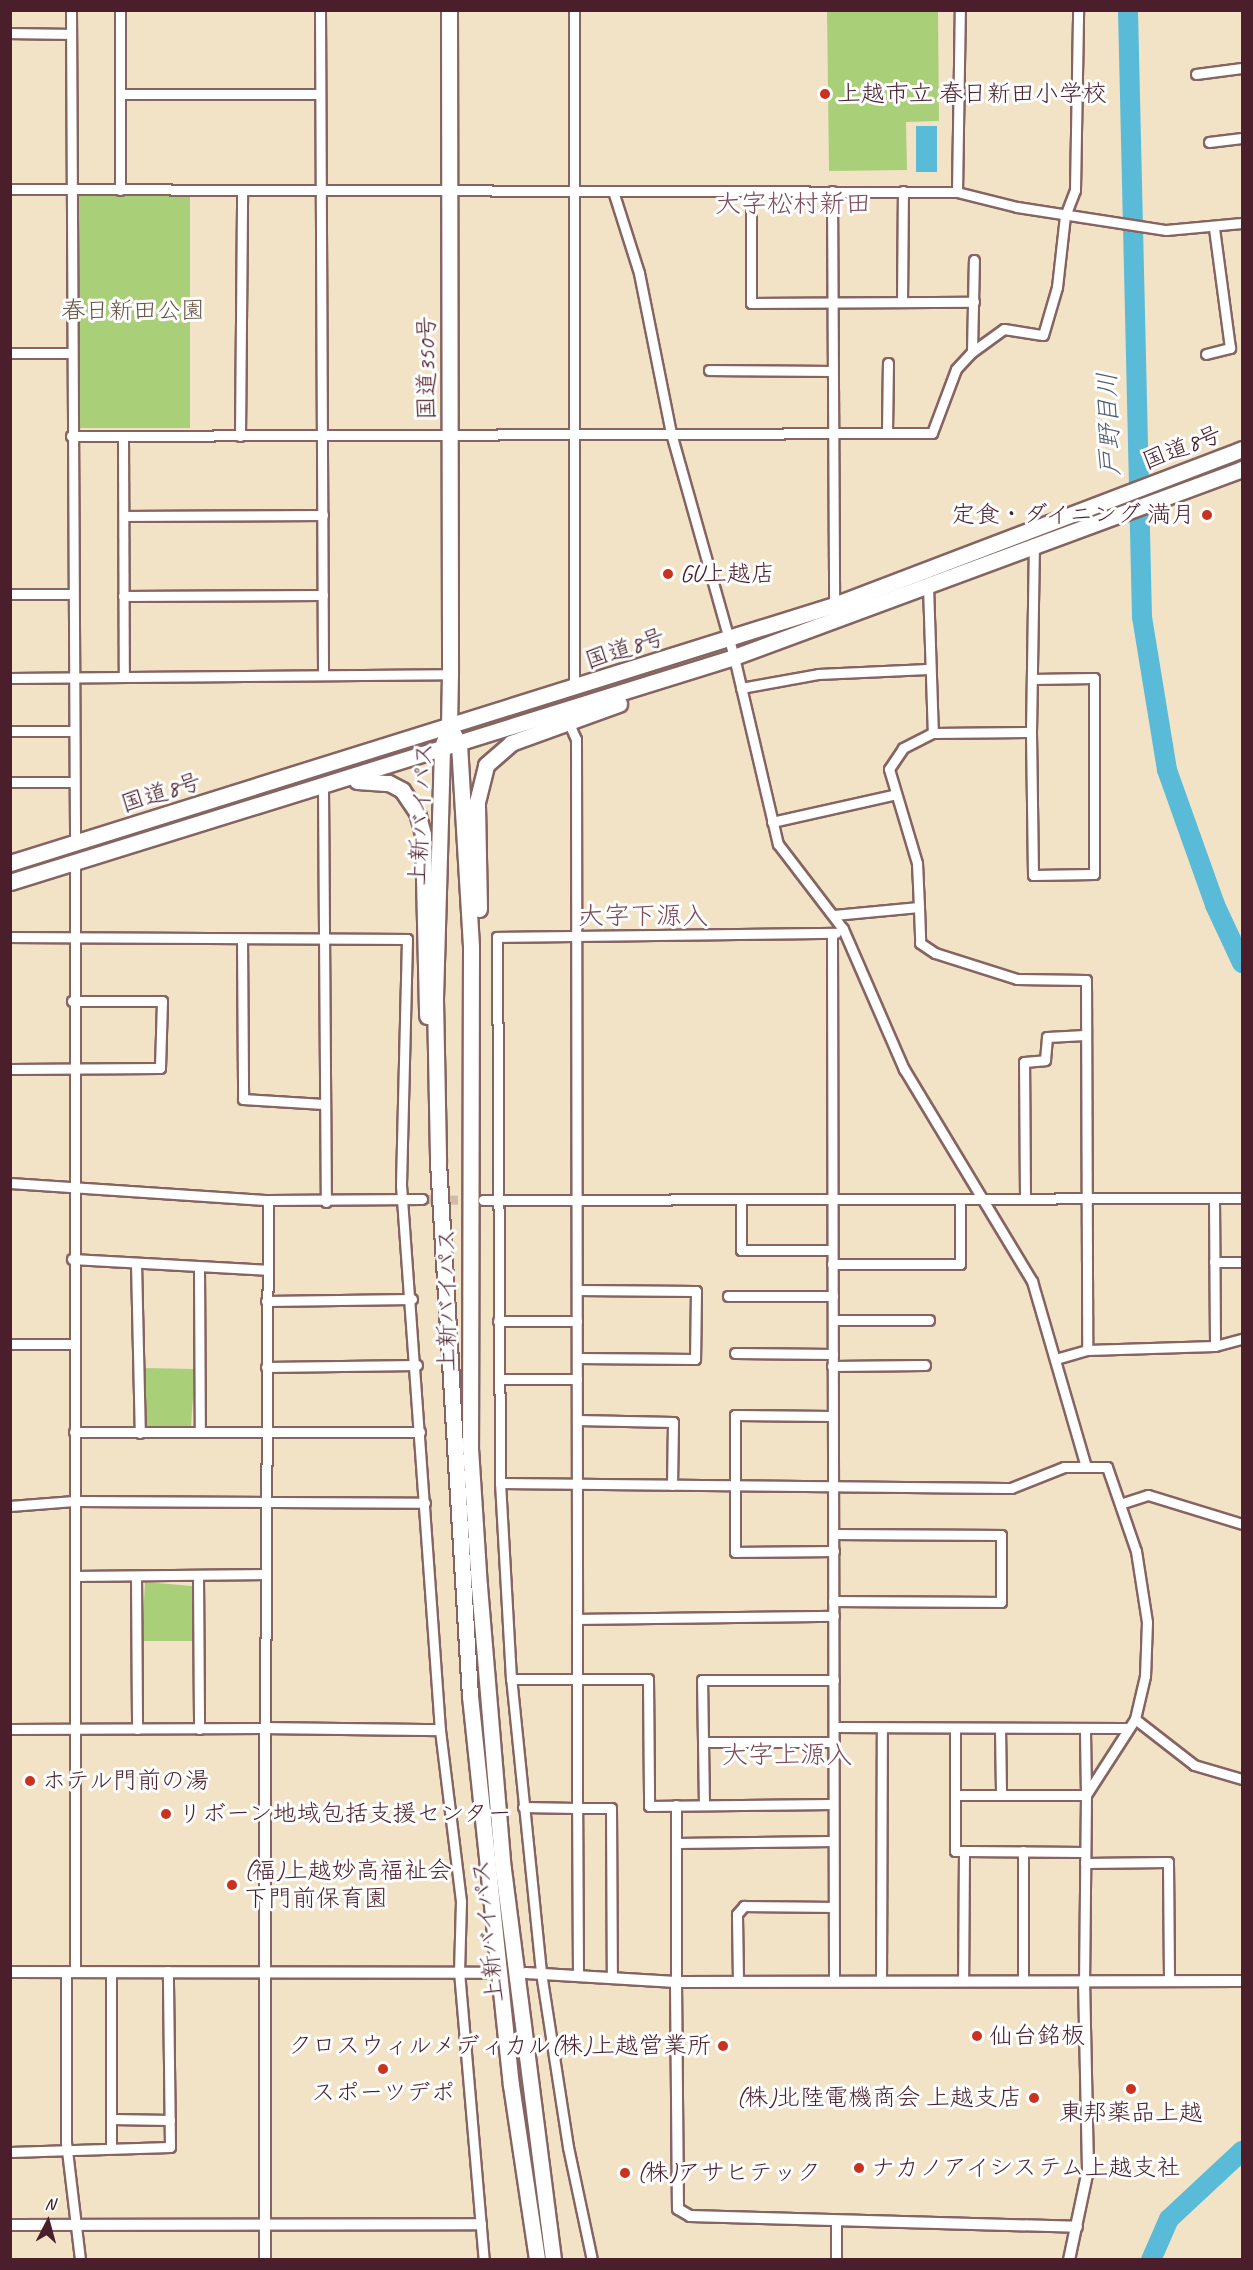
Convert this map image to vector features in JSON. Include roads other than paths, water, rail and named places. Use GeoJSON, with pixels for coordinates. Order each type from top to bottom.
{"type":"FeatureCollection","features":[{"type":"Feature","properties":{"kind":"highway","name":"国道350号"},"geometry":{"type":"LineString","coordinates":[[449,10],[449,726]]}},
{"type":"Feature","properties":{"kind":"highway","name":"国道8号"},"geometry":{"type":"LineString","coordinates":[[10,863],[574,689],[834,605],[1242,449]]}},
{"type":"Feature","properties":{"kind":"highway","name":"国道8号"},"geometry":{"type":"LineString","coordinates":[[10,882],[323,788],[442,748],[566,717],[1034,548],[1242,469]]}},
{"type":"Feature","properties":{"kind":"highway"},"geometry":{"type":"LineString","coordinates":[[473,1034],[479,946],[477,802],[482,774],[504,746],[566,717]]}},
{"type":"Feature","properties":{"kind":"highway","name":"上新バイパス"},"geometry":{"type":"LineString","coordinates":[[449,726],[459,744],[473,1034],[471,1460],[503,1869],[535,2133],[553,2259]]}},
{"type":"Feature","properties":{"kind":"highway","name":"上新バイパス"},"geometry":{"type":"LineString","coordinates":[[449,726],[442,748],[435,1000],[438,1162],[470,1696],[508,2062],[537,2259]]}},
{"type":"Feature","properties":{"kind":"highway"},"geometry":{"type":"LineString","coordinates":[[341,782],[389,783],[402,790],[417,812],[438,1162]]}},
{"type":"Feature","properties":{"kind":"highway"},"geometry":{"type":"LineString","coordinates":[[535,2133],[563,2259]]}},
{"type":"Feature","properties":{"kind":"highway"},"geometry":{"type":"LineString","coordinates":[[527,2259],[530,2216]]}},
{"type":"Feature","properties":{"kind":"street"},"geometry":{"type":"LineString","coordinates":[[71,10],[70,676],[75,843]]}},
{"type":"Feature","properties":{"kind":"street"},"geometry":{"type":"LineString","coordinates":[[120,10],[120,190]]}},
{"type":"Feature","properties":{"kind":"street"},"geometry":{"type":"LineString","coordinates":[[320,10],[323,674]]}},
{"type":"Feature","properties":{"kind":"street"},"geometry":{"type":"LineString","coordinates":[[574,10],[576,433],[574,689]]}},
{"type":"Feature","properties":{"kind":"street"},"geometry":{"type":"LineString","coordinates":[[957,192],[960,10]]}},
{"type":"Feature","properties":{"kind":"street"},"geometry":{"type":"LineString","coordinates":[[71,436],[932,433],[956,369],[972,352],[1004,329],[1043,335],[1057,287],[1065,216],[1076,190],[1080,134],[1078,10]]}},
{"type":"Feature","properties":{"kind":"street"},"geometry":{"type":"LineString","coordinates":[[10,33],[71,34]]}},
{"type":"Feature","properties":{"kind":"street"},"geometry":{"type":"LineString","coordinates":[[1196,74],[1242,68]]}},
{"type":"Feature","properties":{"kind":"street"},"geometry":{"type":"LineString","coordinates":[[120,94],[320,94]]}},
{"type":"Feature","properties":{"kind":"street"},"geometry":{"type":"LineString","coordinates":[[1209,142],[1242,138]]}},
{"type":"Feature","properties":{"kind":"street"},"geometry":{"type":"LineString","coordinates":[[10,189],[957,192],[1065,216],[1166,230],[1242,224]]}},
{"type":"Feature","properties":{"kind":"street"},"geometry":{"type":"LineString","coordinates":[[240,436],[242,190]]}},
{"type":"Feature","properties":{"kind":"street"},"geometry":{"type":"LineString","coordinates":[[613,191],[639,273],[670,433],[734,657],[772,822],[785,859],[834,915],[843,930],[904,1069],[980,1199],[1032,1281],[1084,1463]]}},
{"type":"Feature","properties":{"kind":"street"},"geometry":{"type":"LineString","coordinates":[[751,191],[751,303],[974,302]]}},
{"type":"Feature","properties":{"kind":"street"},"geometry":{"type":"LineString","coordinates":[[832,191],[829,432],[834,605]]}},
{"type":"Feature","properties":{"kind":"street"},"geometry":{"type":"LineString","coordinates":[[902,302],[903,192]]}},
{"type":"Feature","properties":{"kind":"street"},"geometry":{"type":"LineString","coordinates":[[1206,354],[1230,348],[1214,228]]}},
{"type":"Feature","properties":{"kind":"street"},"geometry":{"type":"LineString","coordinates":[[972,352],[974,260]]}},
{"type":"Feature","properties":{"kind":"street"},"geometry":{"type":"LineString","coordinates":[[10,353],[71,353]]}},
{"type":"Feature","properties":{"kind":"street"},"geometry":{"type":"LineString","coordinates":[[887,432],[888,363]]}},
{"type":"Feature","properties":{"kind":"street"},"geometry":{"type":"LineString","coordinates":[[709,370],[830,371]]}},
{"type":"Feature","properties":{"kind":"street"},"geometry":{"type":"LineString","coordinates":[[123,436],[124,676]]}},
{"type":"Feature","properties":{"kind":"street"},"geometry":{"type":"LineString","coordinates":[[124,516],[323,515]]}},
{"type":"Feature","properties":{"kind":"street"},"geometry":{"type":"LineString","coordinates":[[1032,679],[1094,678],[1094,874],[1033,875],[1031,732],[1034,548]]}},
{"type":"Feature","properties":{"kind":"street"},"geometry":{"type":"LineString","coordinates":[[928,586],[928,669],[933,733]]}},
{"type":"Feature","properties":{"kind":"street"},"geometry":{"type":"LineString","coordinates":[[10,594],[71,594]]}},
{"type":"Feature","properties":{"kind":"street"},"geometry":{"type":"LineString","coordinates":[[123,596],[323,595]]}},
{"type":"Feature","properties":{"kind":"street"},"geometry":{"type":"LineString","coordinates":[[741,688],[818,674],[928,669]]}},
{"type":"Feature","properties":{"kind":"street"},"geometry":{"type":"LineString","coordinates":[[10,678],[450,674]]}},
{"type":"Feature","properties":{"kind":"street"},"geometry":{"type":"LineString","coordinates":[[566,717],[576,739],[578,1974]]}},
{"type":"Feature","properties":{"kind":"street"},"geometry":{"type":"LineString","coordinates":[[10,730],[72,730]]}},
{"type":"Feature","properties":{"kind":"street"},"geometry":{"type":"LineString","coordinates":[[1031,732],[933,733],[912,741],[890,763],[893,795],[917,863],[920,943],[935,953],[1017,979],[1086,980],[1087,1350]]}},
{"type":"Feature","properties":{"kind":"street"},"geometry":{"type":"LineString","coordinates":[[10,782],[73,782]]}},
{"type":"Feature","properties":{"kind":"street"},"geometry":{"type":"LineString","coordinates":[[323,788],[326,940],[323,1104],[327,1202]]}},
{"type":"Feature","properties":{"kind":"street"},"geometry":{"type":"LineString","coordinates":[[772,822],[893,795]]}},
{"type":"Feature","properties":{"kind":"street"},"geometry":{"type":"LineString","coordinates":[[75,861],[72,937],[72,1344],[77,1576],[70,1971],[70,2151],[73,2225],[80,2259]]}},
{"type":"Feature","properties":{"kind":"street"},"geometry":{"type":"LineString","coordinates":[[834,915],[918,907]]}},
{"type":"Feature","properties":{"kind":"street"},"geometry":{"type":"LineString","coordinates":[[592,2259],[568,2147],[542,1972],[511,1679],[500,1483],[498,1321],[501,1200],[497,937],[832,934],[843,930]]}},
{"type":"Feature","properties":{"kind":"street"},"geometry":{"type":"LineString","coordinates":[[832,934],[834,1980]]}},
{"type":"Feature","properties":{"kind":"street"},"geometry":{"type":"LineString","coordinates":[[10,937],[407,939],[399,1132],[417,1365],[440,1730],[461,1901],[459,1971],[484,2259]]}},
{"type":"Feature","properties":{"kind":"street"},"geometry":{"type":"LineString","coordinates":[[242,939],[243,1099],[323,1104]]}},
{"type":"Feature","properties":{"kind":"street"},"geometry":{"type":"LineString","coordinates":[[10,1069],[159,1068],[162,1001],[72,1001]]}},
{"type":"Feature","properties":{"kind":"street"},"geometry":{"type":"LineString","coordinates":[[1025,1198],[1024,1062],[1045,1060],[1047,1037],[1085,1035]]}},
{"type":"Feature","properties":{"kind":"street"},"geometry":{"type":"LineString","coordinates":[[10,1183],[268,1200],[327,1202],[422,1199]]}},
{"type":"Feature","properties":{"kind":"street"},"geometry":{"type":"LineString","coordinates":[[483,1200],[1242,1198]]}},
{"type":"Feature","properties":{"kind":"street"},"geometry":{"type":"LineString","coordinates":[[832,1264],[960,1264],[960,1199]]}},
{"type":"Feature","properties":{"kind":"street"},"geometry":{"type":"LineString","coordinates":[[1214,1199],[1215,1346]]}},
{"type":"Feature","properties":{"kind":"street"},"geometry":{"type":"LineString","coordinates":[[265,2259],[267,1972],[265,1433],[268,1200]]}},
{"type":"Feature","properties":{"kind":"street"},"geometry":{"type":"LineString","coordinates":[[741,1200],[741,1250],[832,1250]]}},
{"type":"Feature","properties":{"kind":"street"},"geometry":{"type":"LineString","coordinates":[[72,1259],[266,1270]]}},
{"type":"Feature","properties":{"kind":"street"},"geometry":{"type":"LineString","coordinates":[[1214,1262],[1242,1262]]}},
{"type":"Feature","properties":{"kind":"street"},"geometry":{"type":"LineString","coordinates":[[136,1263],[140,1433]]}},
{"type":"Feature","properties":{"kind":"street"},"geometry":{"type":"LineString","coordinates":[[199,1267],[200,1432]]}},
{"type":"Feature","properties":{"kind":"street"},"geometry":{"type":"LineString","coordinates":[[577,1290],[696,1291],[695,1359],[578,1358]]}},
{"type":"Feature","properties":{"kind":"street"},"geometry":{"type":"LineString","coordinates":[[729,1296],[833,1296]]}},
{"type":"Feature","properties":{"kind":"street"},"geometry":{"type":"LineString","coordinates":[[266,1300],[412,1299]]}},
{"type":"Feature","properties":{"kind":"street"},"geometry":{"type":"LineString","coordinates":[[833,1320],[929,1320]]}},
{"type":"Feature","properties":{"kind":"street"},"geometry":{"type":"LineString","coordinates":[[498,1321],[578,1321]]}},
{"type":"Feature","properties":{"kind":"street"},"geometry":{"type":"LineString","coordinates":[[1055,1359],[1087,1350],[1215,1346],[1242,1339]]}},
{"type":"Feature","properties":{"kind":"street"},"geometry":{"type":"LineString","coordinates":[[10,1344],[72,1344]]}},
{"type":"Feature","properties":{"kind":"street"},"geometry":{"type":"LineString","coordinates":[[735,1353],[833,1354]]}},
{"type":"Feature","properties":{"kind":"street"},"geometry":{"type":"LineString","coordinates":[[266,1366],[417,1365]]}},
{"type":"Feature","properties":{"kind":"street"},"geometry":{"type":"LineString","coordinates":[[832,1366],[926,1365]]}},
{"type":"Feature","properties":{"kind":"street"},"geometry":{"type":"LineString","coordinates":[[499,1379],[577,1378]]}},
{"type":"Feature","properties":{"kind":"street"},"geometry":{"type":"LineString","coordinates":[[832,1416],[735,1415],[735,1552],[834,1551]]}},
{"type":"Feature","properties":{"kind":"street"},"geometry":{"type":"LineString","coordinates":[[577,1420],[673,1422],[672,1485]]}},
{"type":"Feature","properties":{"kind":"street"},"geometry":{"type":"LineString","coordinates":[[74,1432],[420,1432]]}},
{"type":"Feature","properties":{"kind":"street"},"geometry":{"type":"LineString","coordinates":[[500,1483],[672,1485],[735,1483],[1011,1488],[1042,1473],[1097,1462],[1113,1473],[1123,1503],[1147,1622],[1145,1676],[1135,1719],[1127,1728],[1086,1796]]}},
{"type":"Feature","properties":{"kind":"street"},"geometry":{"type":"LineString","coordinates":[[1123,1503],[1148,1494],[1242,1524]]}},
{"type":"Feature","properties":{"kind":"street"},"geometry":{"type":"LineString","coordinates":[[10,1506],[74,1501],[425,1503]]}},
{"type":"Feature","properties":{"kind":"street"},"geometry":{"type":"LineString","coordinates":[[833,1601],[1001,1602],[1001,1535],[834,1534]]}},
{"type":"Feature","properties":{"kind":"street"},"geometry":{"type":"LineString","coordinates":[[77,1576],[266,1574]]}},
{"type":"Feature","properties":{"kind":"street"},"geometry":{"type":"LineString","coordinates":[[136,1576],[137,1729]]}},
{"type":"Feature","properties":{"kind":"street"},"geometry":{"type":"LineString","coordinates":[[198,1576],[199,1729]]}},
{"type":"Feature","properties":{"kind":"street"},"geometry":{"type":"LineString","coordinates":[[577,1619],[834,1616]]}},
{"type":"Feature","properties":{"kind":"street"},"geometry":{"type":"LineString","coordinates":[[511,1679],[648,1679],[649,1806],[833,1804]]}},
{"type":"Feature","properties":{"kind":"street"},"geometry":{"type":"LineString","coordinates":[[704,1805],[702,1680],[834,1680]]}},
{"type":"Feature","properties":{"kind":"street"},"geometry":{"type":"LineString","coordinates":[[1135,1719],[1194,1765],[1242,1779]]}},
{"type":"Feature","properties":{"kind":"street"},"geometry":{"type":"LineString","coordinates":[[834,1727],[1127,1728]]}},
{"type":"Feature","properties":{"kind":"street"},"geometry":{"type":"LineString","coordinates":[[881,1981],[882,1728]]}},
{"type":"Feature","properties":{"kind":"street"},"geometry":{"type":"LineString","coordinates":[[955,1728],[955,1851],[1023,1851],[1168,1862],[1169,1981]]}},
{"type":"Feature","properties":{"kind":"street"},"geometry":{"type":"LineString","coordinates":[[1000,1728],[1001,1793]]}},
{"type":"Feature","properties":{"kind":"street"},"geometry":{"type":"LineString","coordinates":[[1069,2259],[1088,2170],[1084,1982],[1085,1728]]}},
{"type":"Feature","properties":{"kind":"street"},"geometry":{"type":"LineString","coordinates":[[10,1729],[440,1730]]}},
{"type":"Feature","properties":{"kind":"street"},"geometry":{"type":"LineString","coordinates":[[704,1742],[834,1742]]}},
{"type":"Feature","properties":{"kind":"street"},"geometry":{"type":"LineString","coordinates":[[955,1795],[1001,1793],[1086,1796]]}},
{"type":"Feature","properties":{"kind":"street"},"geometry":{"type":"LineString","coordinates":[[676,1805],[678,2210],[690,2217],[1077,2227]]}},
{"type":"Feature","properties":{"kind":"street"},"geometry":{"type":"LineString","coordinates":[[523,1808],[611,1808],[612,1977]]}},
{"type":"Feature","properties":{"kind":"street"},"geometry":{"type":"LineString","coordinates":[[676,1843],[833,1841]]}},
{"type":"Feature","properties":{"kind":"street"},"geometry":{"type":"LineString","coordinates":[[963,1981],[964,1851]]}},
{"type":"Feature","properties":{"kind":"street"},"geometry":{"type":"LineString","coordinates":[[1023,1851],[1023,1981]]}},
{"type":"Feature","properties":{"kind":"street"},"geometry":{"type":"LineString","coordinates":[[738,1980],[737,1914],[744,1906],[833,1906]]}},
{"type":"Feature","properties":{"kind":"street"},"geometry":{"type":"LineString","coordinates":[[10,2152],[70,2151],[111,2147],[170,2147],[168,1971]]}},
{"type":"Feature","properties":{"kind":"street"},"geometry":{"type":"LineString","coordinates":[[10,1972],[459,1971],[485,1973]]}},
{"type":"Feature","properties":{"kind":"street"},"geometry":{"type":"LineString","coordinates":[[111,1972],[111,2147]]}},
{"type":"Feature","properties":{"kind":"street"},"geometry":{"type":"LineString","coordinates":[[526,1972],[676,1982],[738,1980],[1242,1981]]}},
{"type":"Feature","properties":{"kind":"street"},"geometry":{"type":"LineString","coordinates":[[111,2119],[170,2120]]}},
{"type":"Feature","properties":{"kind":"street"},"geometry":{"type":"LineString","coordinates":[[836,2221],[836,2259]]}},
{"type":"Feature","properties":{"kind":"street"},"geometry":{"type":"LineString","coordinates":[[10,2225],[481,2224]]}},
{"type":"Feature","properties":{"kind":"water"},"geometry":{"type":"Polygon","coordinates":[[[916,126],[937,126],[937,172],[916,172],[916,126]]]}},
{"type":"Feature","properties":{"kind":"waterway","name":"戸野目川"},"geometry":{"type":"LineString","coordinates":[[1128,10],[1142,617],[1167,770],[1215,905],[1242,963]]}},
{"type":"Feature","properties":{"kind":"waterway","name":"戸野目川"},"geometry":{"type":"LineString","coordinates":[[1151,2260],[1169,2219],[1242,2151]]}},
{"type":"Feature","properties":{"kind":"tunnel"},"geometry":{"type":"LineString","coordinates":[[422,1199],[474,1200]]}},
{"type":"Feature","properties":{"kind":"place","name":"上越市立 春日新田小学校"},"geometry":{"type":"Point","coordinates":[825,94]}},
{"type":"Feature","properties":{"kind":"place","name":"定食・ダイニング 満月"},"geometry":{"type":"Point","coordinates":[1207,515]}},
{"type":"Feature","properties":{"kind":"place","name":"GU上越店"},"geometry":{"type":"Point","coordinates":[668,574]}},
{"type":"Feature","properties":{"kind":"place","name":"ホテル門前の湯"},"geometry":{"type":"Point","coordinates":[30,1781]}},
{"type":"Feature","properties":{"kind":"place","name":"リボーン地域包括支援センター"},"geometry":{"type":"Point","coordinates":[166,1814]}},
{"type":"Feature","properties":{"kind":"place","name":"(福)上越妙高福祉会 下門前保育園"},"geometry":{"type":"Point","coordinates":[232,1885]}},
{"type":"Feature","properties":{"kind":"place","name":"仙台銘板"},"geometry":{"type":"Point","coordinates":[977,2036]}},
{"type":"Feature","properties":{"kind":"place","name":"クロスウィルメディカル(株)上越営業所"},"geometry":{"type":"Point","coordinates":[723,2046]}},
{"type":"Feature","properties":{"kind":"place","name":"スポーツデポ"},"geometry":{"type":"Point","coordinates":[383,2069]}},
{"type":"Feature","properties":{"kind":"place","name":"東邦薬品上越"},"geometry":{"type":"Point","coordinates":[1131,2089]}},
{"type":"Feature","properties":{"kind":"place","name":"(株)北陸電機商会 上越支店"},"geometry":{"type":"Point","coordinates":[1034,2098]}},
{"type":"Feature","properties":{"kind":"place","name":"ナカノアイシステム上越支社"},"geometry":{"type":"Point","coordinates":[859,2168]}},
{"type":"Feature","properties":{"kind":"place","name":"(株)アサヒテック"},"geometry":{"type":"Point","coordinates":[625,2173]}},
{"type":"Feature","properties":{"kind":"district","name":"大字松村新田"},"geometry":{"type":"Point","coordinates":[793,204]}},
{"type":"Feature","properties":{"kind":"district","name":"大字下源入"},"geometry":{"type":"Point","coordinates":[643,916]}},
{"type":"Feature","properties":{"kind":"district","name":"大字上源入"},"geometry":{"type":"Point","coordinates":[787,1755]}},
{"type":"Feature","properties":{"kind":"park label","name":"春日新田公園"},"geometry":{"type":"Point","coordinates":[133,311]}}]}
